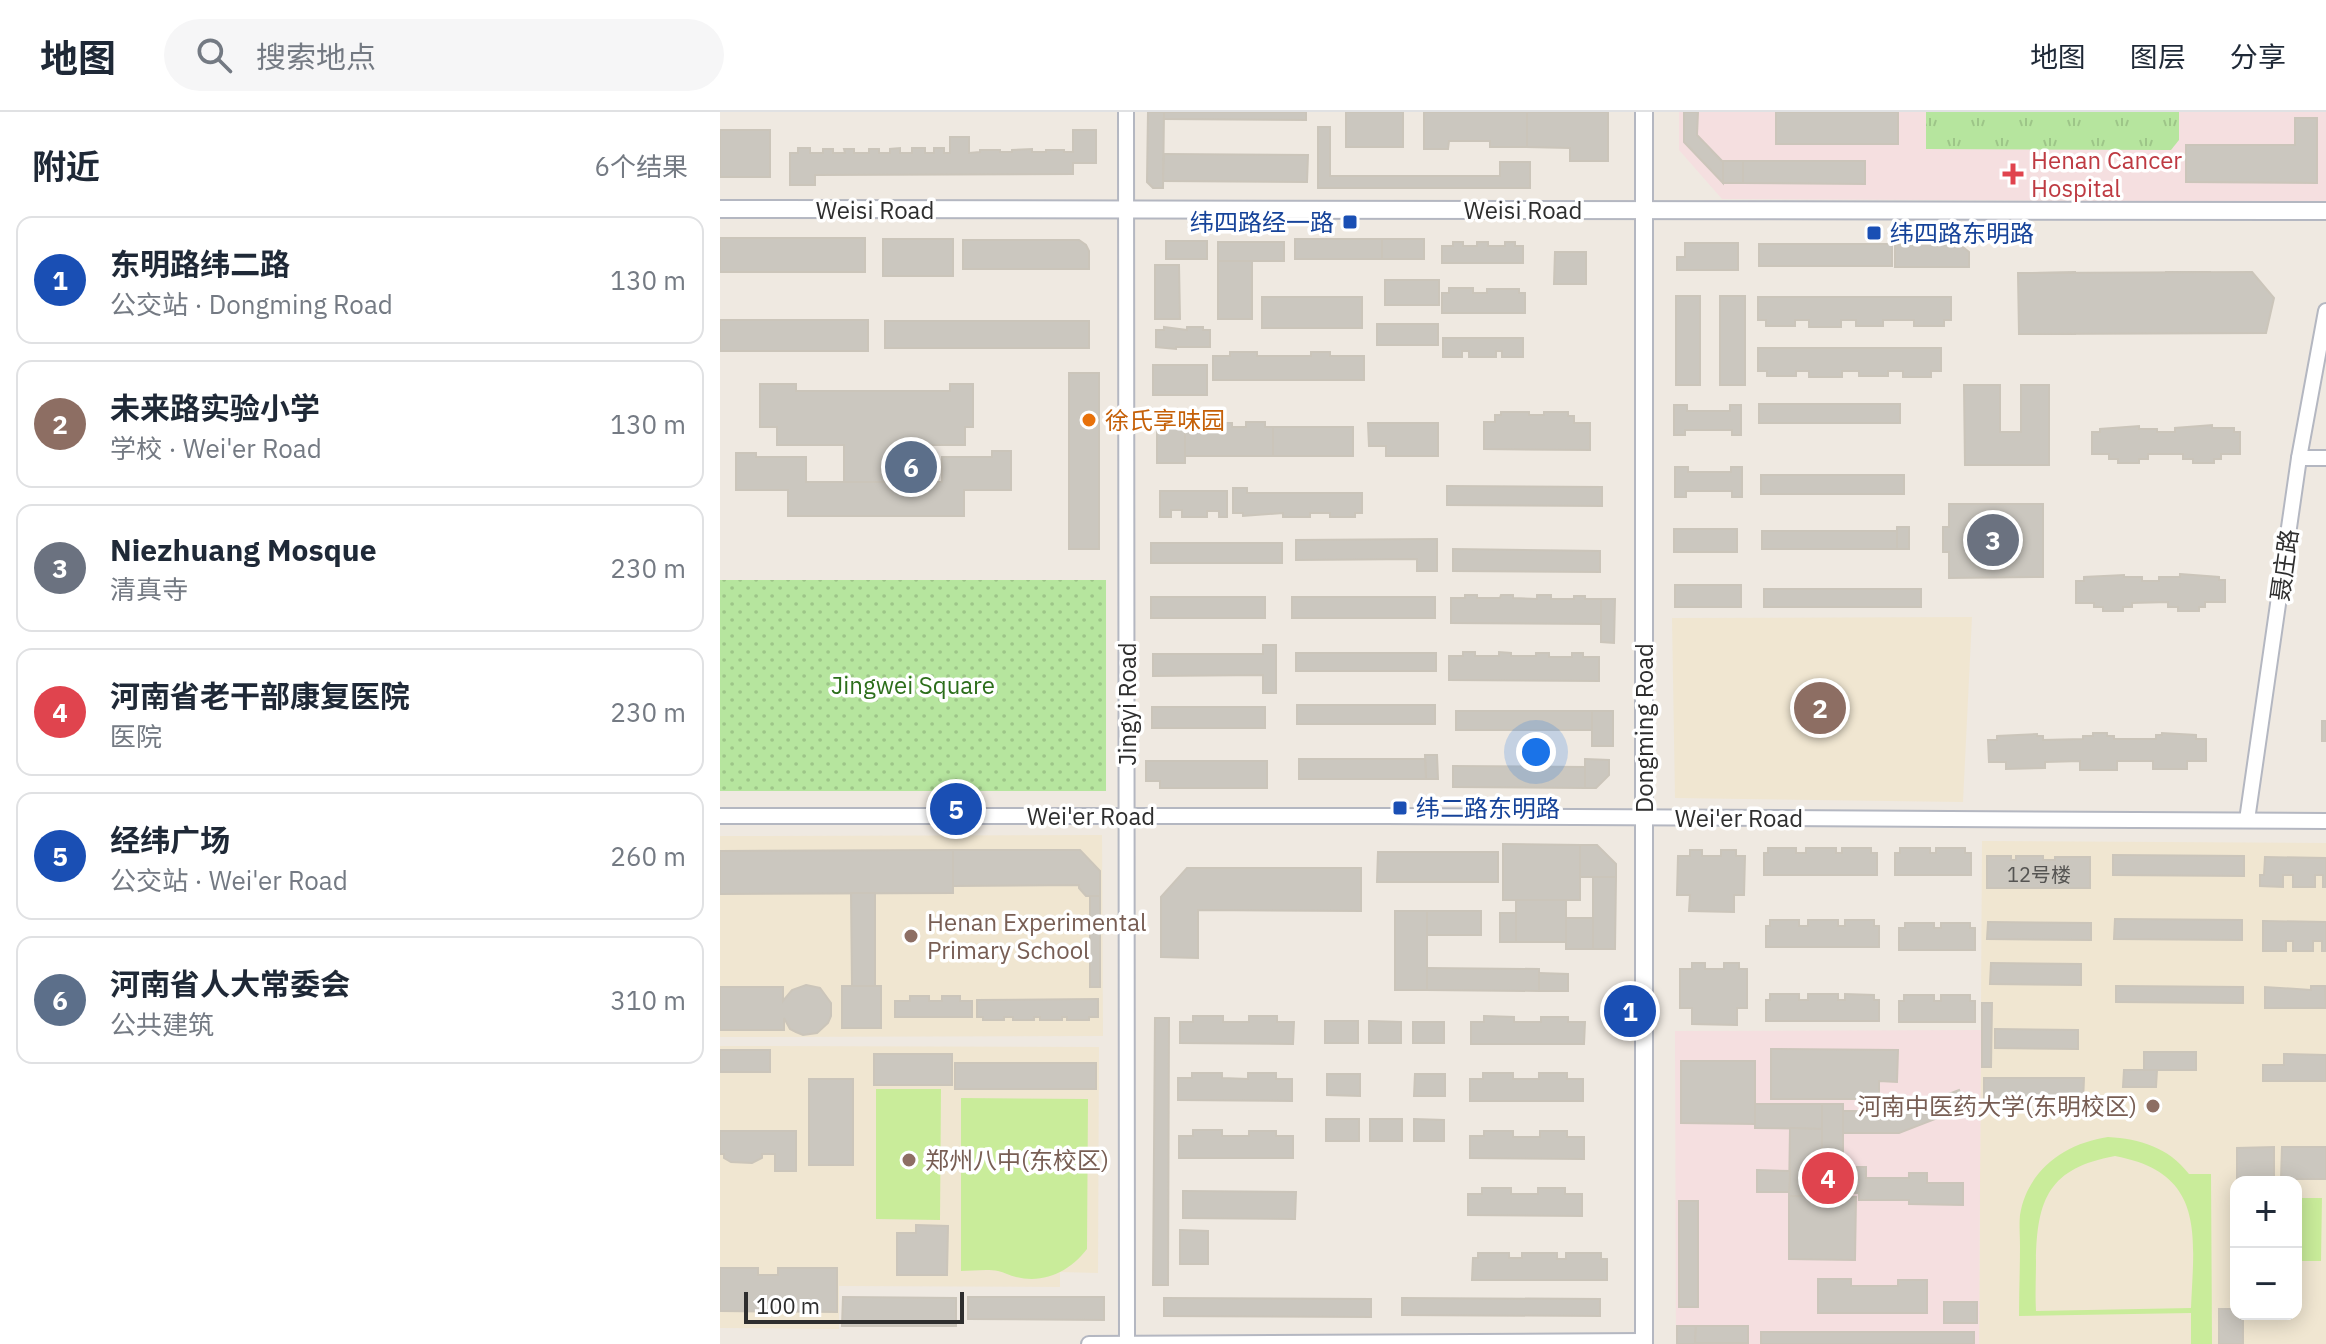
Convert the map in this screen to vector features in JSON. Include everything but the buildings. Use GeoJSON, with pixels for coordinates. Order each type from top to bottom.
{"type":"FeatureCollection","features":[{"type":"Feature","properties":{"kind":"street","name":"Jingyi Road"},"geometry":{"type":"LineString","coordinates":[[1126,112],[1127,1344]]}},
{"type":"Feature","properties":{"kind":"street","name":"Dongming Road"},"geometry":{"type":"LineString","coordinates":[[1644,112],[1644,1343]]}},
{"type":"Feature","properties":{"kind":"street","name":"Weisi Road"},"geometry":{"type":"LineString","coordinates":[[720,209],[2326,211]]}},
{"type":"Feature","properties":{"kind":"street","name":"聂庄路"},"geometry":{"type":"LineString","coordinates":[[2247,820],[2299,458],[2326,311]]}},
{"type":"Feature","properties":{"kind":"street"},"geometry":{"type":"LineString","coordinates":[[2299,458],[2326,458]]}},
{"type":"Feature","properties":{"kind":"street","name":"Wei'er Road"},"geometry":{"type":"LineString","coordinates":[[720,816],[2326,821]]}},
{"type":"Feature","properties":{"kind":"street"},"geometry":{"type":"LineString","coordinates":[[1089,1344],[1644,1343]]}},
{"type":"Feature","properties":{"kind":"shaded area","name":"Henan Cancer Hospital"},"geometry":{"type":"Polygon","coordinates":[[[1679,112],[2326,112],[2326,202],[1722,199],[1679,150],[1679,112]]]}},
{"type":"Feature","properties":{"kind":"shaded area"},"geometry":{"type":"Polygon","coordinates":[[[1972,617],[1963,802],[1675,798],[1672,618],[1972,617]]]}},
{"type":"Feature","properties":{"kind":"shaded area","name":"Henan Experimental Primary School"},"geometry":{"type":"Polygon","coordinates":[[[1102,835],[1103,1036],[720,1037],[720,836],[1102,835]]]}},
{"type":"Feature","properties":{"kind":"shaded area","name":"河南中医药大学(东明校区)"},"geometry":{"type":"Polygon","coordinates":[[[1982,841],[2326,843],[2326,1344],[1979,1344],[1982,841]]]}},
{"type":"Feature","properties":{"kind":"shaded area"},"geometry":{"type":"Polygon","coordinates":[[[1981,1030],[1979,1344],[1676,1344],[1675,1031],[1981,1030]]]}},
{"type":"Feature","properties":{"kind":"shaded area","name":"郑州八中(东校区)"},"geometry":{"type":"Polygon","coordinates":[[[720,1046],[1099,1047],[1098,1273],[1060,1272],[1060,1287],[839,1286],[839,1329],[720,1328],[720,1046]]]}},
{"type":"Feature","properties":{"kind":"green space"},"geometry":{"type":"Polygon","coordinates":[[[1926,112],[2179,112],[2179,140],[2171,150],[1926,149],[1926,112]]]}},
{"type":"Feature","properties":{"kind":"green space","name":"Jingwei Square"},"geometry":{"type":"Polygon","coordinates":[[[720,580],[1106,580],[1106,791],[720,791],[720,580]]]}},
{"type":"Feature","properties":{"kind":"green space"},"geometry":{"type":"Polygon","coordinates":[[[876,1089],[941,1089],[940,1220],[876,1219],[876,1089]]]}},
{"type":"Feature","properties":{"kind":"green space"},"geometry":{"type":"Polygon","coordinates":[[[961,1098],[1088,1099],[1087,1249],[1073,1264],[1056,1274],[1037,1279],[994,1270],[961,1271],[961,1098]]]}},
{"type":"Feature","properties":{"kind":"green space"},"geometry":{"type":"Polygon","coordinates":[[[2108,1137],[2142,1142],[2172,1157],[2189,1174],[2211,1174],[2212,1344],[2191,1344],[2191,1313],[2019,1316],[2020,1219],[2024,1199],[2040,1172],[2051,1161],[2092,1140],[2108,1137]],[[2115,1156],[2093,1161],[2061,1178],[2051,1190],[2039,1220],[2036,1311],[2191,1308],[2193,1256],[2188,1211],[2180,1192],[2166,1177],[2145,1164],[2115,1156]]]}},
{"type":"Feature","properties":{"kind":"green space"},"geometry":{"type":"Polygon","coordinates":[[[2302,1198],[2322,1198],[2321,1261],[2302,1261],[2302,1198]]]}},
{"type":"Feature","properties":{"kind":"place","name":"Henan Cancer Hospital"},"geometry":{"type":"Point","coordinates":[2013,174]}},
{"type":"Feature","properties":{"kind":"place","name":"纬四路经一路"},"geometry":{"type":"Point","coordinates":[1350,222]}},
{"type":"Feature","properties":{"kind":"place","name":"纬四路东明路"},"geometry":{"type":"Point","coordinates":[1874,233]}},
{"type":"Feature","properties":{"kind":"place","name":"徐氏享味园"},"geometry":{"type":"Point","coordinates":[1089,420]}},
{"type":"Feature","properties":{"kind":"place","name":"河南省人大常委会"},"geometry":{"type":"Point","coordinates":[911,467]}},
{"type":"Feature","properties":{"kind":"place","name":"Niezhuang Mosque"},"geometry":{"type":"Point","coordinates":[1993,540]}},
{"type":"Feature","properties":{"kind":"place","name":"未来路实验小学"},"geometry":{"type":"Point","coordinates":[1820,708]}},
{"type":"Feature","properties":{"kind":"place","name":"纬二路东明路"},"geometry":{"type":"Point","coordinates":[1400,808]}},
{"type":"Feature","properties":{"kind":"place","name":"经纬广场"},"geometry":{"type":"Point","coordinates":[956,809]}},
{"type":"Feature","properties":{"kind":"place","name":"Henan Experimental Primary School"},"geometry":{"type":"Point","coordinates":[911,936]}},
{"type":"Feature","properties":{"kind":"place","name":"东明路纬二路"},"geometry":{"type":"Point","coordinates":[1630,1011]}},
{"type":"Feature","properties":{"kind":"place","name":"河南中医药大学(东明校区)"},"geometry":{"type":"Point","coordinates":[2153,1106]}},
{"type":"Feature","properties":{"kind":"place","name":"郑州八中(东校区)"},"geometry":{"type":"Point","coordinates":[909,1160]}},
{"type":"Feature","properties":{"kind":"place","name":"河南省老干部康复医院"},"geometry":{"type":"Point","coordinates":[1828,1178]}}]}
